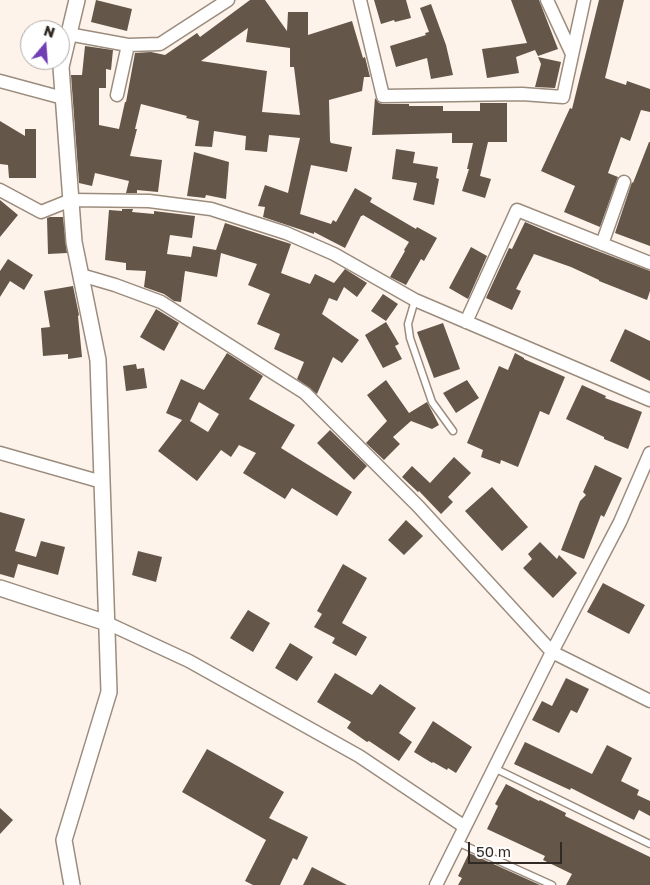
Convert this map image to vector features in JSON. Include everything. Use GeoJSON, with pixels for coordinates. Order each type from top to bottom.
{"type":"FeatureCollection","features":[{"type":"Feature","properties":{"kind":"street"},"geometry":{"type":"LineString","coordinates":[[70,26],[77,0]]}},
{"type":"Feature","properties":{"kind":"street"},"geometry":{"type":"LineString","coordinates":[[70,34],[128,45],[160,44],[228,0]]}},
{"type":"Feature","properties":{"kind":"street"},"geometry":{"type":"LineString","coordinates":[[360,0],[383,96],[522,94],[563,97],[584,0]]}},
{"type":"Feature","properties":{"kind":"street"},"geometry":{"type":"LineString","coordinates":[[547,0],[572,54]]}},
{"type":"Feature","properties":{"kind":"street"},"geometry":{"type":"LineString","coordinates":[[117,95],[128,45]]}},
{"type":"Feature","properties":{"kind":"street"},"geometry":{"type":"LineString","coordinates":[[61,70],[74,242],[98,360],[110,692],[64,840],[72,885]]}},
{"type":"Feature","properties":{"kind":"street"},"geometry":{"type":"LineString","coordinates":[[0,81],[64,98]]}},
{"type":"Feature","properties":{"kind":"street"},"geometry":{"type":"LineString","coordinates":[[602,244],[624,182]]}},
{"type":"Feature","properties":{"kind":"street"},"geometry":{"type":"LineString","coordinates":[[0,190],[41,212],[71,200],[149,201],[211,209],[286,233],[334,254],[415,300],[650,400]]}},
{"type":"Feature","properties":{"kind":"street"},"geometry":{"type":"LineString","coordinates":[[466,322],[516,210],[650,263]]}},
{"type":"Feature","properties":{"kind":"street"},"geometry":{"type":"LineString","coordinates":[[81,275],[161,302],[305,392],[418,506],[552,652],[650,701]]}},
{"type":"Feature","properties":{"kind":"street"},"geometry":{"type":"LineString","coordinates":[[0,453],[102,482]]}},
{"type":"Feature","properties":{"kind":"street"},"geometry":{"type":"LineString","coordinates":[[436,885],[552,652],[620,522],[650,453]]}},
{"type":"Feature","properties":{"kind":"street"},"geometry":{"type":"LineString","coordinates":[[0,588],[107,623],[189,661],[359,756],[465,827]]}},
{"type":"Feature","properties":{"kind":"lane"},"geometry":{"type":"LineString","coordinates":[[415,300],[408,324],[410,338],[432,402],[453,431]]}},
{"type":"Feature","properties":{"kind":"lane"},"geometry":{"type":"LineString","coordinates":[[494,768],[650,844]]}},
{"type":"Feature","properties":{"kind":"lane"},"geometry":{"type":"LineString","coordinates":[[457,842],[552,885]]}},
{"type":"Feature","properties":{"kind":"building"},"geometry":{"type":"Polygon","coordinates":[[[96,0],[132,9],[127,31],[91,22],[96,0]]]}},
{"type":"Feature","properties":{"kind":"building"},"geometry":{"type":"Polygon","coordinates":[[[250,0],[265,0],[287,31],[288,12],[308,12],[308,35],[352,21],[370,77],[364,77],[362,91],[329,100],[330,141],[331,143],[352,147],[347,172],[311,165],[300,214],[331,224],[333,220],[336,222],[355,188],[372,198],[370,202],[416,229],[417,227],[437,238],[424,261],[421,259],[406,285],[390,277],[409,242],[363,215],[345,248],[314,232],[314,234],[263,217],[265,207],[258,206],[265,185],[288,193],[300,138],[269,135],[267,152],[245,150],[246,136],[214,131],[212,147],[195,146],[199,121],[141,104],[130,156],[162,160],[158,192],[137,190],[137,193],[126,193],[129,181],[95,173],[92,186],[79,183],[71,75],[82,75],[85,46],[113,50],[111,70],[106,69],[106,88],[99,88],[99,125],[119,129],[135,53],[151,52],[165,55],[197,33],[200,37],[250,0]],[[248,28],[201,61],[267,71],[262,112],[300,115],[294,67],[290,67],[290,48],[246,42],[248,28]]]}},
{"type":"Feature","properties":{"kind":"building"},"geometry":{"type":"Polygon","coordinates":[[[374,0],[406,0],[411,18],[381,24],[374,0]]]}},
{"type":"Feature","properties":{"kind":"building"},"geometry":{"type":"Polygon","coordinates":[[[511,0],[539,0],[558,49],[538,56],[535,50],[516,57],[519,73],[487,78],[482,49],[527,43],[511,0]]]}},
{"type":"Feature","properties":{"kind":"building"},"geometry":{"type":"Polygon","coordinates":[[[599,0],[624,0],[605,78],[626,85],[627,81],[650,89],[650,112],[641,110],[630,141],[621,137],[608,173],[618,177],[600,227],[564,212],[575,186],[541,171],[570,108],[572,109],[599,0]]]}},
{"type":"Feature","properties":{"kind":"building"},"geometry":{"type":"Polygon","coordinates":[[[431,4],[446,45],[453,75],[431,79],[427,58],[396,67],[390,46],[426,35],[425,33],[429,32],[420,8],[431,4]]]}},
{"type":"Feature","properties":{"kind":"building"},"geometry":{"type":"Polygon","coordinates":[[[538,57],[561,62],[555,88],[535,87],[541,64],[538,57]]]}},
{"type":"Feature","properties":{"kind":"building"},"geometry":{"type":"Polygon","coordinates":[[[375,98],[379,103],[383,104],[443,106],[443,111],[480,111],[480,103],[507,103],[507,142],[488,142],[480,176],[491,179],[485,198],[462,191],[469,169],[467,169],[473,143],[452,143],[452,133],[372,135],[375,98]]]}},
{"type":"Feature","properties":{"kind":"building"},"geometry":{"type":"Polygon","coordinates":[[[0,121],[25,136],[25,129],[36,129],[36,178],[9,178],[8,165],[0,164],[0,121]]]}},
{"type":"Feature","properties":{"kind":"building"},"geometry":{"type":"Polygon","coordinates":[[[649,142],[650,246],[615,233],[632,182],[649,142]]]}},
{"type":"Feature","properties":{"kind":"building"},"geometry":{"type":"Polygon","coordinates":[[[396,149],[415,152],[413,163],[438,167],[436,178],[439,179],[434,205],[413,200],[417,183],[392,179],[396,149]]]}},
{"type":"Feature","properties":{"kind":"building"},"geometry":{"type":"Polygon","coordinates":[[[194,152],[229,162],[226,199],[206,195],[205,198],[187,196],[194,152]]]}},
{"type":"Feature","properties":{"kind":"building"},"geometry":{"type":"Polygon","coordinates":[[[0,200],[18,215],[0,237],[0,200]]]}},
{"type":"Feature","properties":{"kind":"building"},"geometry":{"type":"Polygon","coordinates":[[[122,209],[133,209],[132,212],[154,214],[154,211],[195,216],[192,238],[170,235],[167,254],[191,257],[193,246],[216,250],[225,223],[291,244],[281,273],[310,284],[315,274],[334,283],[345,269],[367,283],[357,297],[344,287],[337,301],[329,298],[322,314],[359,340],[342,363],[333,357],[317,394],[297,379],[304,362],[274,349],[280,334],[257,324],[270,294],[248,285],[257,264],[221,253],[217,277],[185,271],[181,302],[174,301],[164,294],[144,287],[146,271],[126,270],[126,263],[105,260],[109,210],[122,211],[122,209]]]}},
{"type":"Feature","properties":{"kind":"building"},"geometry":{"type":"Polygon","coordinates":[[[63,217],[67,253],[48,254],[47,218],[63,217]]]}},
{"type":"Feature","properties":{"kind":"building"},"geometry":{"type":"Polygon","coordinates":[[[525,222],[650,271],[650,291],[647,300],[599,281],[571,267],[534,254],[516,289],[521,291],[512,310],[486,298],[509,248],[512,249],[525,222]]]}},
{"type":"Feature","properties":{"kind":"building"},"geometry":{"type":"Polygon","coordinates":[[[471,247],[487,256],[468,299],[449,288],[471,247]]]}},
{"type":"Feature","properties":{"kind":"building"},"geometry":{"type":"Polygon","coordinates":[[[8,259],[33,275],[24,290],[10,281],[0,297],[0,271],[8,259]]]}},
{"type":"Feature","properties":{"kind":"building"},"geometry":{"type":"Polygon","coordinates":[[[73,286],[79,315],[82,357],[68,359],[68,354],[43,356],[41,328],[50,327],[44,291],[73,286]]]}},
{"type":"Feature","properties":{"kind":"building"},"geometry":{"type":"Polygon","coordinates":[[[383,294],[398,304],[386,321],[371,311],[383,294]]]}},
{"type":"Feature","properties":{"kind":"building"},"geometry":{"type":"Polygon","coordinates":[[[156,309],[179,323],[164,351],[140,337],[156,309]]]}},
{"type":"Feature","properties":{"kind":"building"},"geometry":{"type":"Polygon","coordinates":[[[386,322],[399,344],[395,346],[402,359],[383,368],[365,335],[386,322]]]}},
{"type":"Feature","properties":{"kind":"building"},"geometry":{"type":"Polygon","coordinates":[[[443,323],[460,369],[434,378],[417,332],[443,323]]]}},
{"type":"Feature","properties":{"kind":"building"},"geometry":{"type":"Polygon","coordinates":[[[625,329],[650,341],[650,381],[610,361],[625,329]]]}},
{"type":"Feature","properties":{"kind":"building"},"geometry":{"type":"Polygon","coordinates":[[[227,353],[263,376],[249,399],[295,425],[281,448],[352,492],[337,516],[292,488],[285,499],[243,473],[256,453],[239,445],[231,457],[221,450],[197,481],[158,451],[182,420],[166,413],[181,379],[204,390],[227,353]],[[199,402],[190,421],[208,432],[219,414],[199,402]]]}},
{"type":"Feature","properties":{"kind":"building"},"geometry":{"type":"Polygon","coordinates":[[[515,353],[524,359],[565,377],[549,415],[540,411],[518,467],[501,460],[500,464],[481,457],[483,450],[467,443],[499,366],[508,370],[515,353]]]}},
{"type":"Feature","properties":{"kind":"building"},"geometry":{"type":"Polygon","coordinates":[[[136,364],[137,369],[144,368],[147,388],[126,391],[123,366],[136,364]]]}},
{"type":"Feature","properties":{"kind":"building"},"geometry":{"type":"Polygon","coordinates":[[[386,380],[409,413],[427,402],[439,425],[432,429],[411,421],[393,437],[400,444],[384,460],[366,443],[387,421],[367,395],[386,380]]]}},
{"type":"Feature","properties":{"kind":"building"},"geometry":{"type":"Polygon","coordinates":[[[467,380],[479,398],[456,413],[443,393],[467,380]]]}},
{"type":"Feature","properties":{"kind":"building"},"geometry":{"type":"Polygon","coordinates":[[[582,385],[606,396],[605,398],[642,412],[628,449],[566,419],[582,385]]]}},
{"type":"Feature","properties":{"kind":"building"},"geometry":{"type":"Polygon","coordinates":[[[330,430],[367,466],[354,480],[317,443],[330,430]]]}},
{"type":"Feature","properties":{"kind":"building"},"geometry":{"type":"Polygon","coordinates":[[[454,457],[471,473],[448,497],[453,502],[441,514],[419,491],[402,477],[412,466],[430,483],[454,457]]]}},
{"type":"Feature","properties":{"kind":"building"},"geometry":{"type":"Polygon","coordinates":[[[595,465],[622,478],[604,517],[601,515],[584,559],[561,550],[580,501],[586,495],[583,492],[595,465]]]}},
{"type":"Feature","properties":{"kind":"building"},"geometry":{"type":"Polygon","coordinates":[[[492,487],[528,527],[502,551],[465,511],[492,487]]]}},
{"type":"Feature","properties":{"kind":"building"},"geometry":{"type":"Polygon","coordinates":[[[0,512],[25,519],[15,551],[36,557],[41,541],[65,547],[58,575],[18,564],[14,578],[0,574],[0,512]]]}},
{"type":"Feature","properties":{"kind":"building"},"geometry":{"type":"Polygon","coordinates":[[[406,520],[423,536],[404,555],[388,540],[406,520]]]}},
{"type":"Feature","properties":{"kind":"building"},"geometry":{"type":"Polygon","coordinates":[[[540,542],[557,559],[559,555],[577,573],[553,598],[523,568],[532,559],[528,554],[540,542]]]}},
{"type":"Feature","properties":{"kind":"building"},"geometry":{"type":"Polygon","coordinates":[[[138,551],[162,557],[156,582],[132,575],[138,551]]]}},
{"type":"Feature","properties":{"kind":"building"},"geometry":{"type":"Polygon","coordinates":[[[343,564],[367,578],[342,623],[367,637],[356,656],[332,643],[335,638],[314,627],[322,614],[317,611],[343,564]]]}},
{"type":"Feature","properties":{"kind":"building"},"geometry":{"type":"Polygon","coordinates":[[[603,583],[645,605],[629,634],[587,612],[603,583]]]}},
{"type":"Feature","properties":{"kind":"building"},"geometry":{"type":"Polygon","coordinates":[[[248,610],[270,623],[253,652],[230,638],[248,610]]]}},
{"type":"Feature","properties":{"kind":"building"},"geometry":{"type":"Polygon","coordinates":[[[290,643],[313,657],[297,681],[275,668],[290,643]]]}},
{"type":"Feature","properties":{"kind":"building"},"geometry":{"type":"Polygon","coordinates":[[[335,673],[372,695],[380,684],[416,708],[399,733],[412,742],[399,761],[347,728],[351,722],[317,702],[335,673]]]}},
{"type":"Feature","properties":{"kind":"building"},"geometry":{"type":"Polygon","coordinates":[[[566,678],[589,689],[577,713],[571,710],[559,733],[532,720],[542,701],[552,706],[566,678]]]}},
{"type":"Feature","properties":{"kind":"building"},"geometry":{"type":"Polygon","coordinates":[[[433,721],[472,747],[456,773],[448,768],[447,770],[432,763],[414,752],[433,721]]]}},
{"type":"Feature","properties":{"kind":"building"},"geometry":{"type":"Polygon","coordinates":[[[525,742],[592,774],[607,745],[632,758],[621,781],[639,790],[637,795],[650,801],[650,816],[639,810],[634,820],[571,788],[570,790],[514,764],[525,742]]]}},
{"type":"Feature","properties":{"kind":"building"},"geometry":{"type":"Polygon","coordinates":[[[207,749],[284,792],[269,818],[308,837],[297,860],[293,858],[280,885],[253,885],[245,881],[266,840],[182,792],[207,749]]]}},
{"type":"Feature","properties":{"kind":"building"},"geometry":{"type":"Polygon","coordinates":[[[506,784],[566,813],[565,816],[650,857],[650,885],[566,885],[572,874],[543,860],[545,856],[487,829],[498,806],[495,804],[506,784]]]}},
{"type":"Feature","properties":{"kind":"building"},"geometry":{"type":"Polygon","coordinates":[[[0,808],[13,820],[0,834],[0,808]]]}},
{"type":"Feature","properties":{"kind":"building"},"geometry":{"type":"Polygon","coordinates":[[[469,853],[540,885],[458,885],[462,878],[458,876],[469,853]]]}},
{"type":"Feature","properties":{"kind":"building"},"geometry":{"type":"Polygon","coordinates":[[[312,867],[347,885],[303,885],[312,867]]]}}]}
